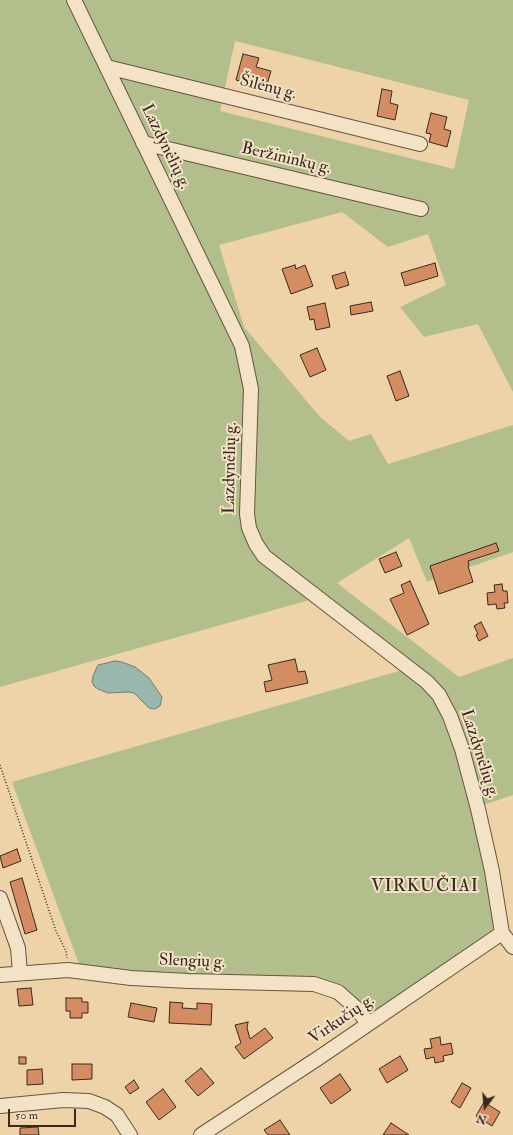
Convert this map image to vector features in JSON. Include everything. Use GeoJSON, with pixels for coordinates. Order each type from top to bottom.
{"type":"FeatureCollection","features":[{"type":"Feature","properties":{"kind":"street","name":"Lazdynėlių g."},"geometry":{"type":"LineString","coordinates":[[74,0],[242,346],[251,389],[247,514],[249,528],[256,544],[264,556],[427,682],[439,695],[450,716],[462,749],[492,871],[502,933],[513,947]]}},
{"type":"Feature","properties":{"kind":"street","name":"Šilėnų g."},"geometry":{"type":"LineString","coordinates":[[107,67],[420,144]]}},
{"type":"Feature","properties":{"kind":"street","name":"Beržininkų g."},"geometry":{"type":"LineString","coordinates":[[143,143],[421,209]]}},
{"type":"Feature","properties":{"kind":"street"},"geometry":{"type":"LineString","coordinates":[[0,898],[18,948],[20,973]]}},
{"type":"Feature","properties":{"kind":"street","name":"Virkučių g."},"geometry":{"type":"LineString","coordinates":[[201,1135],[317,1059],[502,933]]}},
{"type":"Feature","properties":{"kind":"street","name":"Slengių g."},"geometry":{"type":"LineString","coordinates":[[0,975],[68,970],[131,978],[314,984],[338,992],[355,1007],[368,1023]]}},
{"type":"Feature","properties":{"kind":"street"},"geometry":{"type":"LineString","coordinates":[[0,1106],[63,1100],[89,1101],[105,1107],[117,1115],[130,1135]]}},
{"type":"Feature","properties":{"kind":"path"},"geometry":{"type":"LineString","coordinates":[[0,765],[56,931],[66,951],[68,970]]}},
{"type":"Feature","properties":{"kind":"green space"},"geometry":{"type":"Polygon","coordinates":[[[0,0],[68,0],[234,339],[246,387],[245,529],[313,599],[0,687],[0,0]]]}},
{"type":"Feature","properties":{"kind":"green space"},"geometry":{"type":"Polygon","coordinates":[[[80,0],[513,0],[513,392],[478,324],[424,337],[400,307],[446,285],[428,234],[388,247],[342,212],[219,245],[244,327],[320,417],[349,441],[371,434],[388,464],[513,425],[513,552],[427,582],[409,538],[337,583],[459,677],[513,658],[513,795],[481,806],[450,703],[266,550],[253,525],[254,390],[80,0]],[[235,41],[220,111],[454,169],[469,100],[235,41]]]}},
{"type":"Feature","properties":{"kind":"green space"},"geometry":{"type":"Polygon","coordinates":[[[406,669],[430,693],[451,730],[483,857],[495,933],[369,1017],[339,988],[165,976],[80,967],[12,782],[406,669]]]}},
{"type":"Feature","properties":{"kind":"shaded area"},"geometry":{"type":"Polygon","coordinates":[[[115,661],[135,667],[149,678],[162,697],[160,706],[155,709],[149,708],[134,693],[108,693],[94,686],[92,682],[93,676],[98,665],[115,661]]]}},
{"type":"Feature","properties":{"kind":"building"},"geometry":{"type":"Polygon","coordinates":[[[243,54],[259,58],[256,67],[271,71],[266,88],[236,80],[243,54]]]}},
{"type":"Feature","properties":{"kind":"building"},"geometry":{"type":"Polygon","coordinates":[[[382,89],[392,91],[390,103],[398,105],[395,120],[377,116],[382,89]]]}},
{"type":"Feature","properties":{"kind":"building"},"geometry":{"type":"Polygon","coordinates":[[[431,113],[447,117],[444,129],[451,131],[447,147],[429,142],[431,134],[426,133],[431,113]]]}},
{"type":"Feature","properties":{"kind":"building"},"geometry":{"type":"Polygon","coordinates":[[[435,263],[438,276],[405,286],[401,273],[435,263]]]}},
{"type":"Feature","properties":{"kind":"building"},"geometry":{"type":"Polygon","coordinates":[[[295,265],[296,269],[305,265],[313,286],[291,294],[282,269],[295,265]]]}},
{"type":"Feature","properties":{"kind":"building"},"geometry":{"type":"Polygon","coordinates":[[[345,272],[349,285],[336,289],[332,276],[345,272]]]}},
{"type":"Feature","properties":{"kind":"building"},"geometry":{"type":"Polygon","coordinates":[[[371,302],[373,311],[351,315],[350,306],[371,302]]]}},
{"type":"Feature","properties":{"kind":"building"},"geometry":{"type":"Polygon","coordinates":[[[325,303],[330,327],[316,330],[314,319],[310,320],[307,307],[325,303]]]}},
{"type":"Feature","properties":{"kind":"building"},"geometry":{"type":"Polygon","coordinates":[[[317,348],[326,370],[310,377],[300,355],[317,348]]]}},
{"type":"Feature","properties":{"kind":"building"},"geometry":{"type":"Polygon","coordinates":[[[400,371],[409,396],[396,401],[387,376],[400,371]]]}},
{"type":"Feature","properties":{"kind":"building"},"geometry":{"type":"Polygon","coordinates":[[[496,543],[499,551],[468,561],[473,582],[439,594],[430,566],[496,543]]]}},
{"type":"Feature","properties":{"kind":"building"},"geometry":{"type":"Polygon","coordinates":[[[396,552],[402,566],[385,573],[379,559],[396,552]]]}},
{"type":"Feature","properties":{"kind":"building"},"geometry":{"type":"Polygon","coordinates":[[[410,581],[429,624],[407,635],[390,599],[404,593],[401,585],[410,581]]]}},
{"type":"Feature","properties":{"kind":"building"},"geometry":{"type":"Polygon","coordinates":[[[502,584],[503,591],[507,591],[508,603],[504,603],[505,608],[497,609],[496,604],[488,605],[487,593],[495,592],[494,585],[502,584]]]}},
{"type":"Feature","properties":{"kind":"building"},"geometry":{"type":"Polygon","coordinates":[[[481,622],[488,636],[479,641],[476,635],[478,634],[474,626],[481,622]]]}},
{"type":"Feature","properties":{"kind":"building"},"geometry":{"type":"Polygon","coordinates":[[[295,659],[298,672],[305,671],[308,683],[266,692],[264,682],[272,680],[268,665],[295,659]]]}},
{"type":"Feature","properties":{"kind":"building"},"geometry":{"type":"Polygon","coordinates":[[[17,849],[21,861],[3,868],[0,856],[17,849]]]}},
{"type":"Feature","properties":{"kind":"building"},"geometry":{"type":"Polygon","coordinates":[[[22,878],[37,930],[25,934],[10,882],[22,878]]]}},
{"type":"Feature","properties":{"kind":"building"},"geometry":{"type":"Polygon","coordinates":[[[31,988],[33,1005],[19,1006],[17,989],[31,988]]]}},
{"type":"Feature","properties":{"kind":"building"},"geometry":{"type":"Polygon","coordinates":[[[66,998],[82,998],[82,1002],[88,1002],[88,1013],[82,1013],[82,1018],[70,1018],[70,1011],[66,1011],[66,998]]]}},
{"type":"Feature","properties":{"kind":"building"},"geometry":{"type":"Polygon","coordinates":[[[170,1002],[183,1003],[182,1008],[197,1009],[197,1003],[212,1004],[211,1025],[169,1023],[170,1002]]]}},
{"type":"Feature","properties":{"kind":"building"},"geometry":{"type":"Polygon","coordinates":[[[131,1003],[157,1008],[154,1022],[128,1017],[131,1003]]]}},
{"type":"Feature","properties":{"kind":"building"},"geometry":{"type":"Polygon","coordinates":[[[248,1022],[247,1028],[250,1039],[265,1028],[273,1038],[244,1059],[235,1047],[241,1043],[235,1025],[248,1022]]]}},
{"type":"Feature","properties":{"kind":"building"},"geometry":{"type":"Polygon","coordinates":[[[440,1037],[441,1045],[451,1043],[453,1054],[443,1056],[444,1061],[435,1063],[434,1057],[426,1059],[424,1049],[432,1048],[430,1039],[440,1037]]]}},
{"type":"Feature","properties":{"kind":"building"},"geometry":{"type":"Polygon","coordinates":[[[400,1056],[408,1070],[387,1083],[379,1069],[400,1056]]]}},
{"type":"Feature","properties":{"kind":"building"},"geometry":{"type":"Polygon","coordinates":[[[19,1057],[26,1057],[26,1064],[19,1064],[19,1057]]]}},
{"type":"Feature","properties":{"kind":"building"},"geometry":{"type":"Polygon","coordinates":[[[72,1064],[92,1064],[92,1079],[72,1080],[72,1064]]]}},
{"type":"Feature","properties":{"kind":"building"},"geometry":{"type":"Polygon","coordinates":[[[201,1068],[214,1083],[198,1096],[185,1081],[201,1068]]]}},
{"type":"Feature","properties":{"kind":"building"},"geometry":{"type":"Polygon","coordinates":[[[42,1069],[43,1084],[27,1085],[27,1070],[42,1069]]]}},
{"type":"Feature","properties":{"kind":"building"},"geometry":{"type":"Polygon","coordinates":[[[340,1074],[351,1090],[331,1104],[320,1088],[340,1074]]]}},
{"type":"Feature","properties":{"kind":"building"},"geometry":{"type":"Polygon","coordinates":[[[134,1080],[139,1088],[130,1094],[125,1087],[134,1080]]]}},
{"type":"Feature","properties":{"kind":"building"},"geometry":{"type":"Polygon","coordinates":[[[462,1083],[471,1088],[460,1108],[451,1102],[462,1083]]]}},
{"type":"Feature","properties":{"kind":"building"},"geometry":{"type":"Polygon","coordinates":[[[163,1089],[176,1107],[159,1120],[146,1102],[163,1089]]]}},
{"type":"Feature","properties":{"kind":"building"},"geometry":{"type":"Polygon","coordinates":[[[484,1102],[500,1112],[492,1126],[476,1116],[484,1102]]]}},
{"type":"Feature","properties":{"kind":"building"},"geometry":{"type":"Polygon","coordinates":[[[280,1120],[290,1135],[268,1135],[264,1130],[280,1120]]]}},
{"type":"Feature","properties":{"kind":"building"},"geometry":{"type":"Polygon","coordinates":[[[391,1123],[409,1135],[383,1135],[391,1123]]]}},
{"type":"Feature","properties":{"kind":"building"},"geometry":{"type":"Polygon","coordinates":[[[38,1127],[39,1135],[20,1135],[20,1128],[38,1127]]]}},
{"type":"Feature","properties":{"kind":"district","name":"VIRKUČIAI"},"geometry":{"type":"Point","coordinates":[425,887]}}]}
